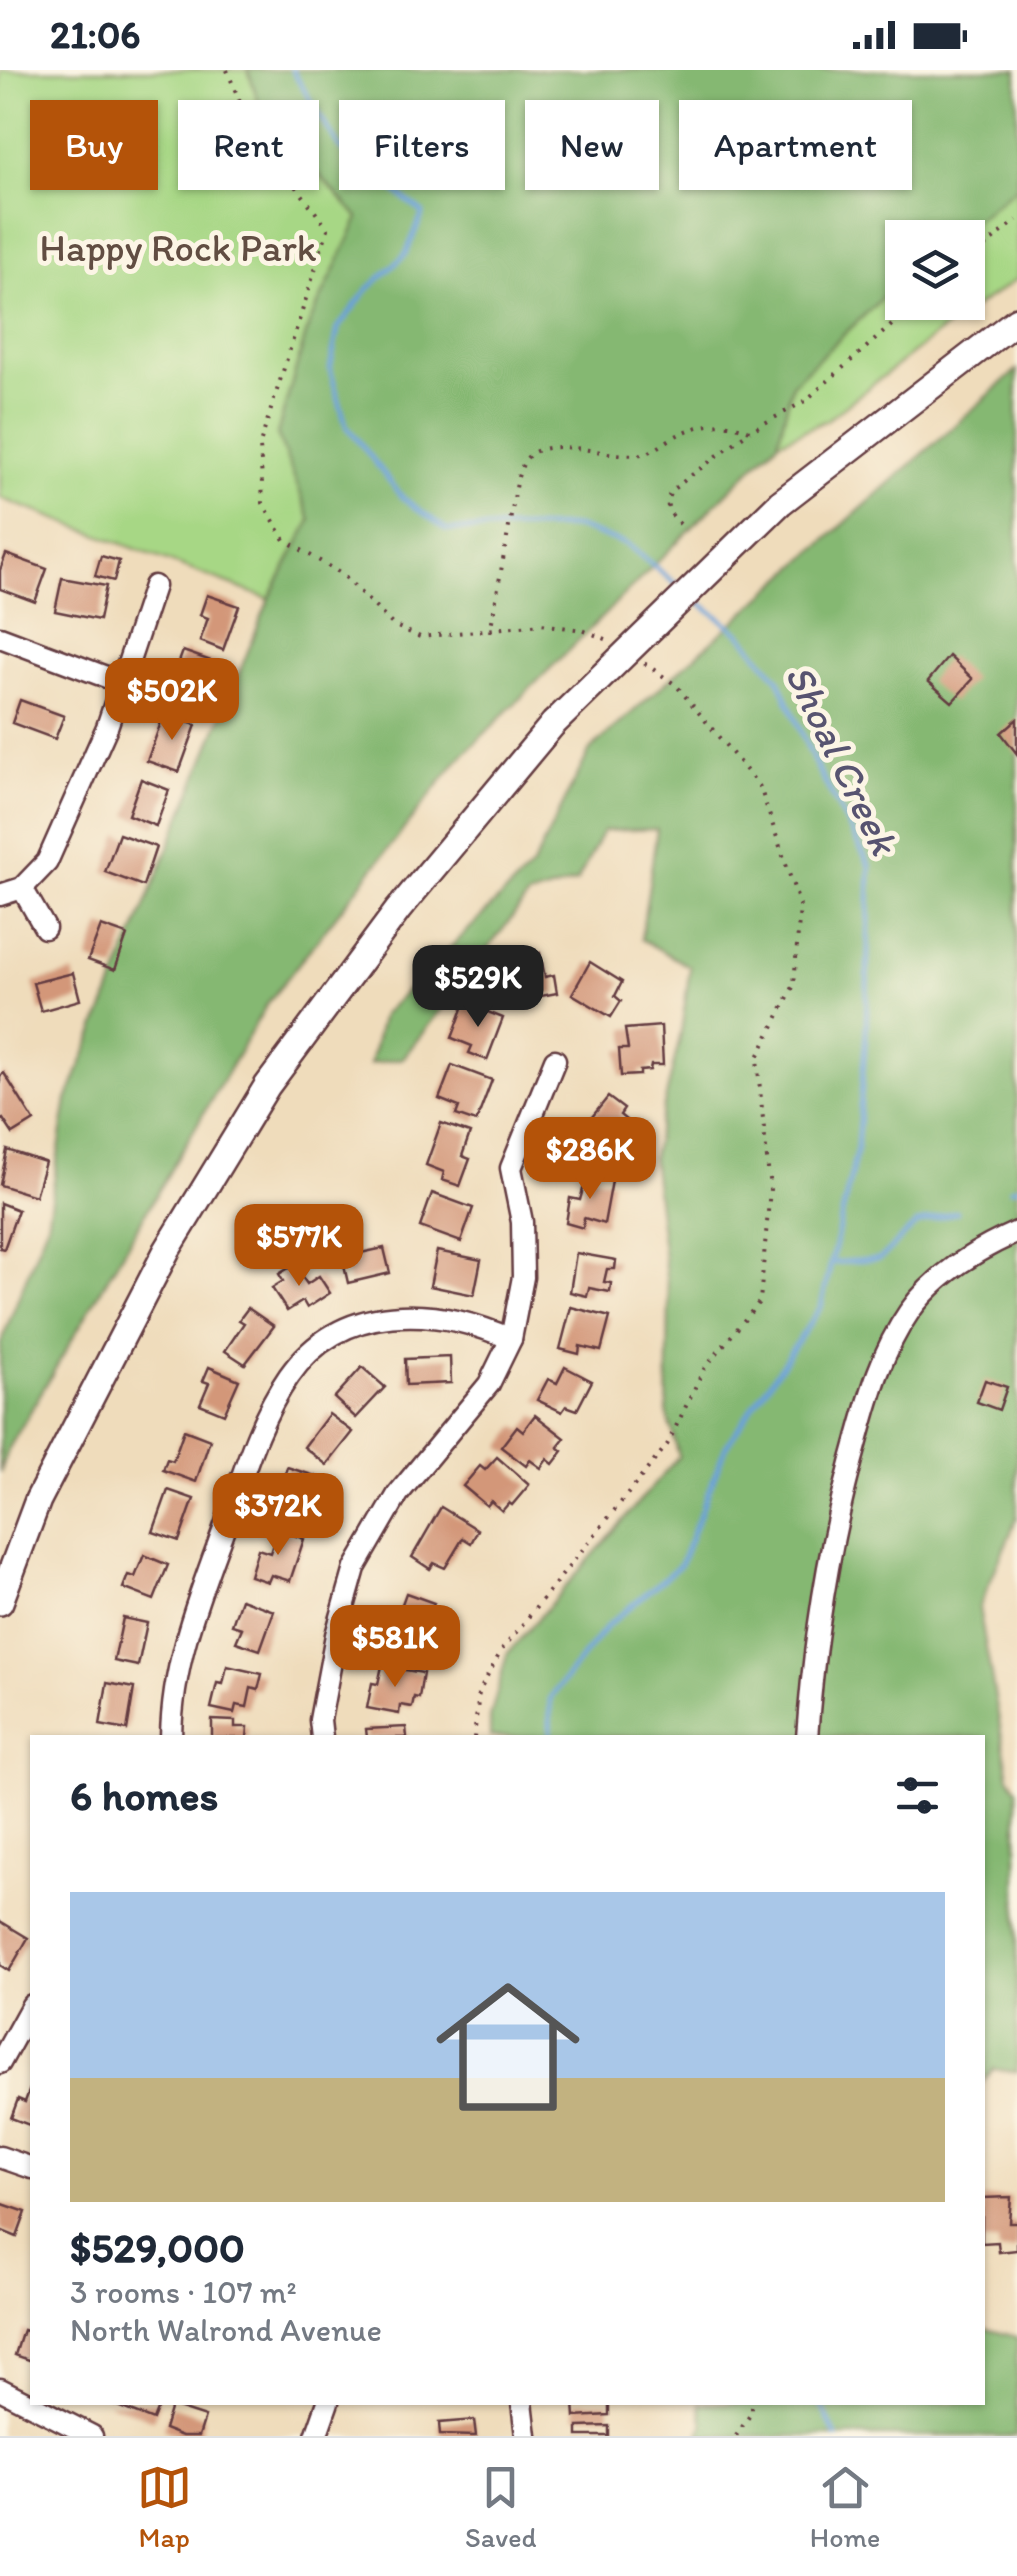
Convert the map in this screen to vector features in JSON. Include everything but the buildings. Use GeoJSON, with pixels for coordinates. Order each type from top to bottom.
{"type":"FeatureCollection","features":[{"type":"Feature","properties":{"kind":"main road"},"geometry":{"type":"LineString","coordinates":[[0,1602],[46,1483],[167,1250],[267,1086],[398,910],[553,724],[780,503],[1017,320]]}},
{"type":"Feature","properties":{"kind":"street"},"geometry":{"type":"LineString","coordinates":[[0,894],[22,888],[47,862],[107,727],[154,586]]}},
{"type":"Feature","properties":{"kind":"street"},"geometry":{"type":"LineString","coordinates":[[0,637],[122,683]]}},
{"type":"Feature","properties":{"kind":"street"},"geometry":{"type":"LineString","coordinates":[[22,888],[45,928]]}},
{"type":"Feature","properties":{"kind":"street"},"geometry":{"type":"LineString","coordinates":[[322,1735],[320,1720],[336,1635],[355,1568],[398,1494],[489,1384],[511,1340],[524,1276],[522,1222],[511,1168],[554,1060]]}},
{"type":"Feature","properties":{"kind":"street"},"geometry":{"type":"LineString","coordinates":[[806,1735],[823,1589],[854,1453],[884,1356],[910,1310],[927,1290],[976,1252],[1017,1232]]}},
{"type":"Feature","properties":{"kind":"street"},"geometry":{"type":"LineString","coordinates":[[170,1735],[185,1633],[257,1437],[291,1374],[336,1336],[361,1323],[392,1316],[443,1316],[511,1340]]}},
{"type":"Feature","properties":{"kind":"street"},"geometry":{"type":"LineString","coordinates":[[0,2063],[30,2009]]}},
{"type":"Feature","properties":{"kind":"street"},"geometry":{"type":"LineString","coordinates":[[0,2157],[30,2167]]}},
{"type":"Feature","properties":{"kind":"street"},"geometry":{"type":"LineString","coordinates":[[0,2389],[30,2404]]}},
{"type":"Feature","properties":{"kind":"street"},"geometry":{"type":"LineString","coordinates":[[31,2405],[92,2436]]}},
{"type":"Feature","properties":{"kind":"street"},"geometry":{"type":"LineString","coordinates":[[316,2436],[327,2405]]}},
{"type":"Feature","properties":{"kind":"street"},"geometry":{"type":"LineString","coordinates":[[522,2405],[526,2436]]}},
{"type":"Feature","properties":{"kind":"path"},"geometry":{"type":"LineString","coordinates":[[226,70],[248,122],[328,229],[260,444],[263,502],[286,540],[343,575],[393,625],[420,638],[541,624],[582,630],[620,647]]}},
{"type":"Feature","properties":{"kind":"path"},"geometry":{"type":"LineString","coordinates":[[985,246],[1017,220]]}},
{"type":"Feature","properties":{"kind":"path"},"geometry":{"type":"LineString","coordinates":[[680,524],[667,507],[672,490],[750,431],[805,400],[897,320]]}},
{"type":"Feature","properties":{"kind":"path"},"geometry":{"type":"LineString","coordinates":[[490,632],[516,487],[526,458],[546,449],[641,454],[701,425],[725,424],[750,431]]}},
{"type":"Feature","properties":{"kind":"path"},"geometry":{"type":"LineString","coordinates":[[474,1735],[479,1692],[501,1651],[667,1445],[704,1370],[760,1301],[770,1189],[757,1059],[794,985],[800,906],[760,787],[676,686],[634,657]]}},
{"type":"Feature","properties":{"kind":"path"},"geometry":{"type":"LineString","coordinates":[[736,2436],[752,2412],[752,2405]]}},
{"type":"Feature","properties":{"kind":"green space","name":"Happy Rock Park"},"geometry":{"type":"Polygon","coordinates":[[[0,70],[292,70],[339,121],[339,190],[402,190],[423,213],[484,680],[0,498],[0,70]]]}},
{"type":"Feature","properties":{"kind":"green space"},"geometry":{"type":"Polygon","coordinates":[[[248,70],[1017,70],[1017,187],[975,220],[885,220],[885,295],[792,384],[778,442],[457,761],[267,1004],[9,1448],[0,1473],[0,1345],[47,1224],[67,1100],[269,599],[311,520],[277,434],[309,324],[359,218],[319,175],[319,100],[258,100],[248,70]]]}},
{"type":"Feature","properties":{"kind":"green space"},"geometry":{"type":"Polygon","coordinates":[[[1017,187],[1017,279],[985,300],[985,220],[975,220],[1017,187]]]}},
{"type":"Feature","properties":{"kind":"green space"},"geometry":{"type":"Polygon","coordinates":[[[885,295],[885,320],[956,320],[827,420],[778,442],[792,384],[885,295]]]}},
{"type":"Feature","properties":{"kind":"green space"},"geometry":{"type":"Polygon","coordinates":[[[1017,370],[1017,1518],[979,1608],[1009,1776],[1017,1789],[1017,2072],[993,2069],[985,2079],[985,1735],[490,1735],[490,1718],[507,1654],[679,1456],[667,1412],[669,1302],[652,1156],[681,1033],[690,967],[641,939],[657,829],[603,831],[577,882],[528,897],[403,1058],[370,1064],[382,1015],[532,867],[590,750],[1017,370]]]}},
{"type":"Feature","properties":{"kind":"green space"},"geometry":{"type":"Polygon","coordinates":[[[985,2329],[1017,2337],[1017,2436],[699,2436],[704,2425],[700,2405],[985,2405],[985,2329]]]}},
{"type":"Feature","properties":{"kind":"waterway","name":"Shoal Creek"},"geometry":{"type":"LineString","coordinates":[[292,70],[339,147],[423,213],[406,254],[367,290],[338,328],[330,369],[346,425],[403,498],[447,530],[576,527],[628,545],[683,590]]}},
{"type":"Feature","properties":{"kind":"waterway","name":"Shoal Creek"},"geometry":{"type":"LineString","coordinates":[[550,1735],[550,1698],[607,1626],[680,1565],[726,1446],[821,1307],[857,1149],[866,1033],[870,866],[814,762],[779,680],[741,634],[695,599]]}},
{"type":"Feature","properties":{"kind":"waterway"},"geometry":{"type":"LineString","coordinates":[[1011,1189],[1017,1187]]}},
{"type":"Feature","properties":{"kind":"waterway"},"geometry":{"type":"LineString","coordinates":[[831,1263],[880,1259],[916,1224],[957,1212]]}},
{"type":"Feature","properties":{"kind":"waterway","name":"Shoal Creek"},"geometry":{"type":"LineString","coordinates":[[821,2405],[836,2436]]}}]}
